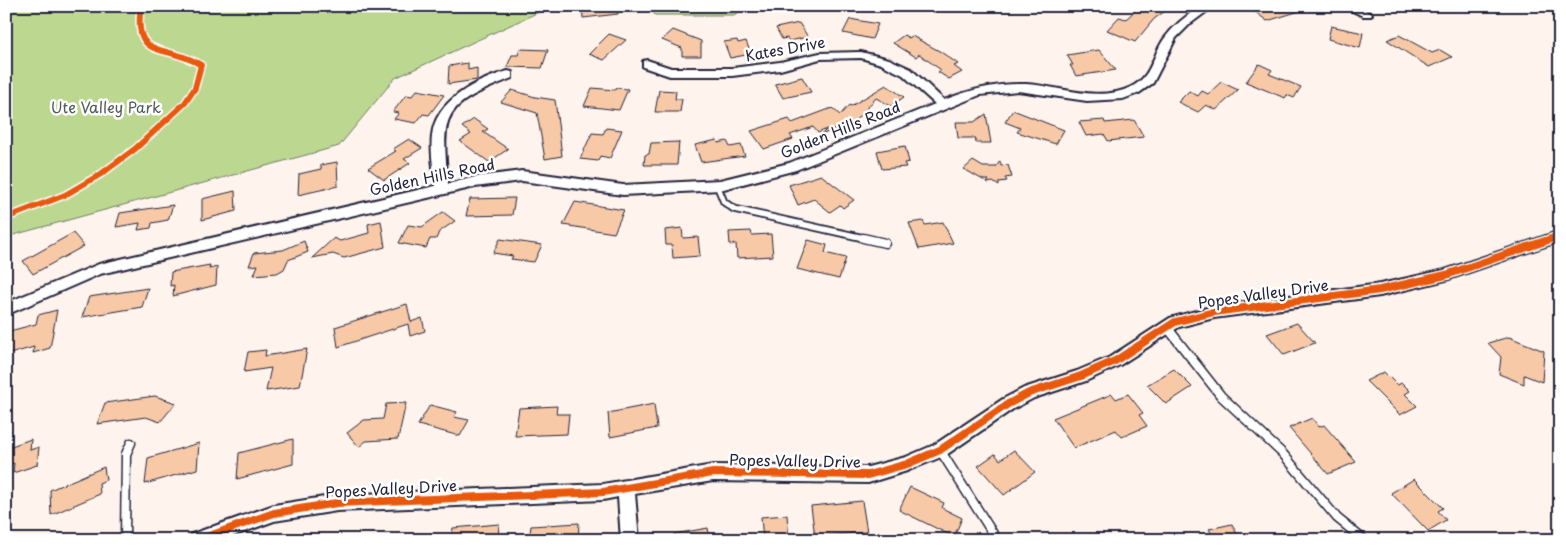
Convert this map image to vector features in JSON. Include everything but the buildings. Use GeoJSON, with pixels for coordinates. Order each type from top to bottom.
{"type":"FeatureCollection","features":[{"type":"Feature","properties":{"kind":"street","name":"Golden Hills Road"},"geometry":{"type":"LineString","coordinates":[[6,309],[34,298],[64,282],[99,269],[475,182],[522,176],[623,190],[717,185],[792,167],[973,93],[998,89],[1038,90],[1096,98],[1112,97],[1134,91],[1154,75],[1164,49],[1178,30],[1191,17],[1209,6]]}},
{"type":"Feature","properties":{"kind":"street"},"geometry":{"type":"LineString","coordinates":[[1347,6],[1367,14]]}},
{"type":"Feature","properties":{"kind":"street","name":"Kates Drive"},"geometry":{"type":"LineString","coordinates":[[647,64],[670,72],[732,72],[780,66],[820,56],[860,55],[885,61],[903,69],[943,105]]}},
{"type":"Feature","properties":{"kind":"street"},"geometry":{"type":"LineString","coordinates":[[442,189],[438,135],[442,118],[466,94],[508,74]]}},
{"type":"Feature","properties":{"kind":"street","name":"Popes Valley Drive"},"geometry":{"type":"LineString","coordinates":[[198,540],[274,513],[295,508],[337,503],[626,489],[669,479],[713,473],[868,475],[907,464],[940,450],[1008,404],[1029,393],[1081,376],[1114,360],[1166,326],[1192,316],[1355,296],[1446,275],[1560,236]]}},
{"type":"Feature","properties":{"kind":"street"},"geometry":{"type":"LineString","coordinates":[[626,489],[630,540]]}},
{"type":"Feature","properties":{"kind":"lane"},"geometry":{"type":"LineString","coordinates":[[717,185],[724,202],[734,209],[885,243]]}},
{"type":"Feature","properties":{"kind":"lane"},"geometry":{"type":"LineString","coordinates":[[1166,326],[1221,396],[1283,454],[1336,518],[1364,540]]}},
{"type":"Feature","properties":{"kind":"lane"},"geometry":{"type":"LineString","coordinates":[[125,540],[126,454],[131,443]]}},
{"type":"Feature","properties":{"kind":"lane"},"geometry":{"type":"LineString","coordinates":[[940,450],[997,540]]}},
{"type":"Feature","properties":{"kind":"green space","name":"Ute Valley Park"},"geometry":{"type":"Polygon","coordinates":[[[6,6],[552,6],[395,78],[339,146],[6,237],[6,6]]]}},
{"type":"Feature","properties":{"kind":"green space"},"geometry":{"type":"Polygon","coordinates":[[[647,6],[750,6],[734,15],[655,15],[647,6]]]}},
{"type":"Feature","properties":{"kind":"cycle path"},"geometry":{"type":"LineString","coordinates":[[6,218],[46,204],[84,185],[101,174],[163,126],[194,91],[201,65],[189,58],[146,44],[140,37],[138,24],[141,6]]}},
{"type":"Feature","properties":{"kind":"cycle path"},"geometry":{"type":"LineString","coordinates":[[198,540],[274,513],[337,503],[603,492],[713,473],[868,475],[907,464],[940,450],[1008,404],[1029,393],[1081,376],[1115,361],[1175,322],[1214,312],[1355,295],[1380,290],[1446,275],[1560,236]]}}]}
